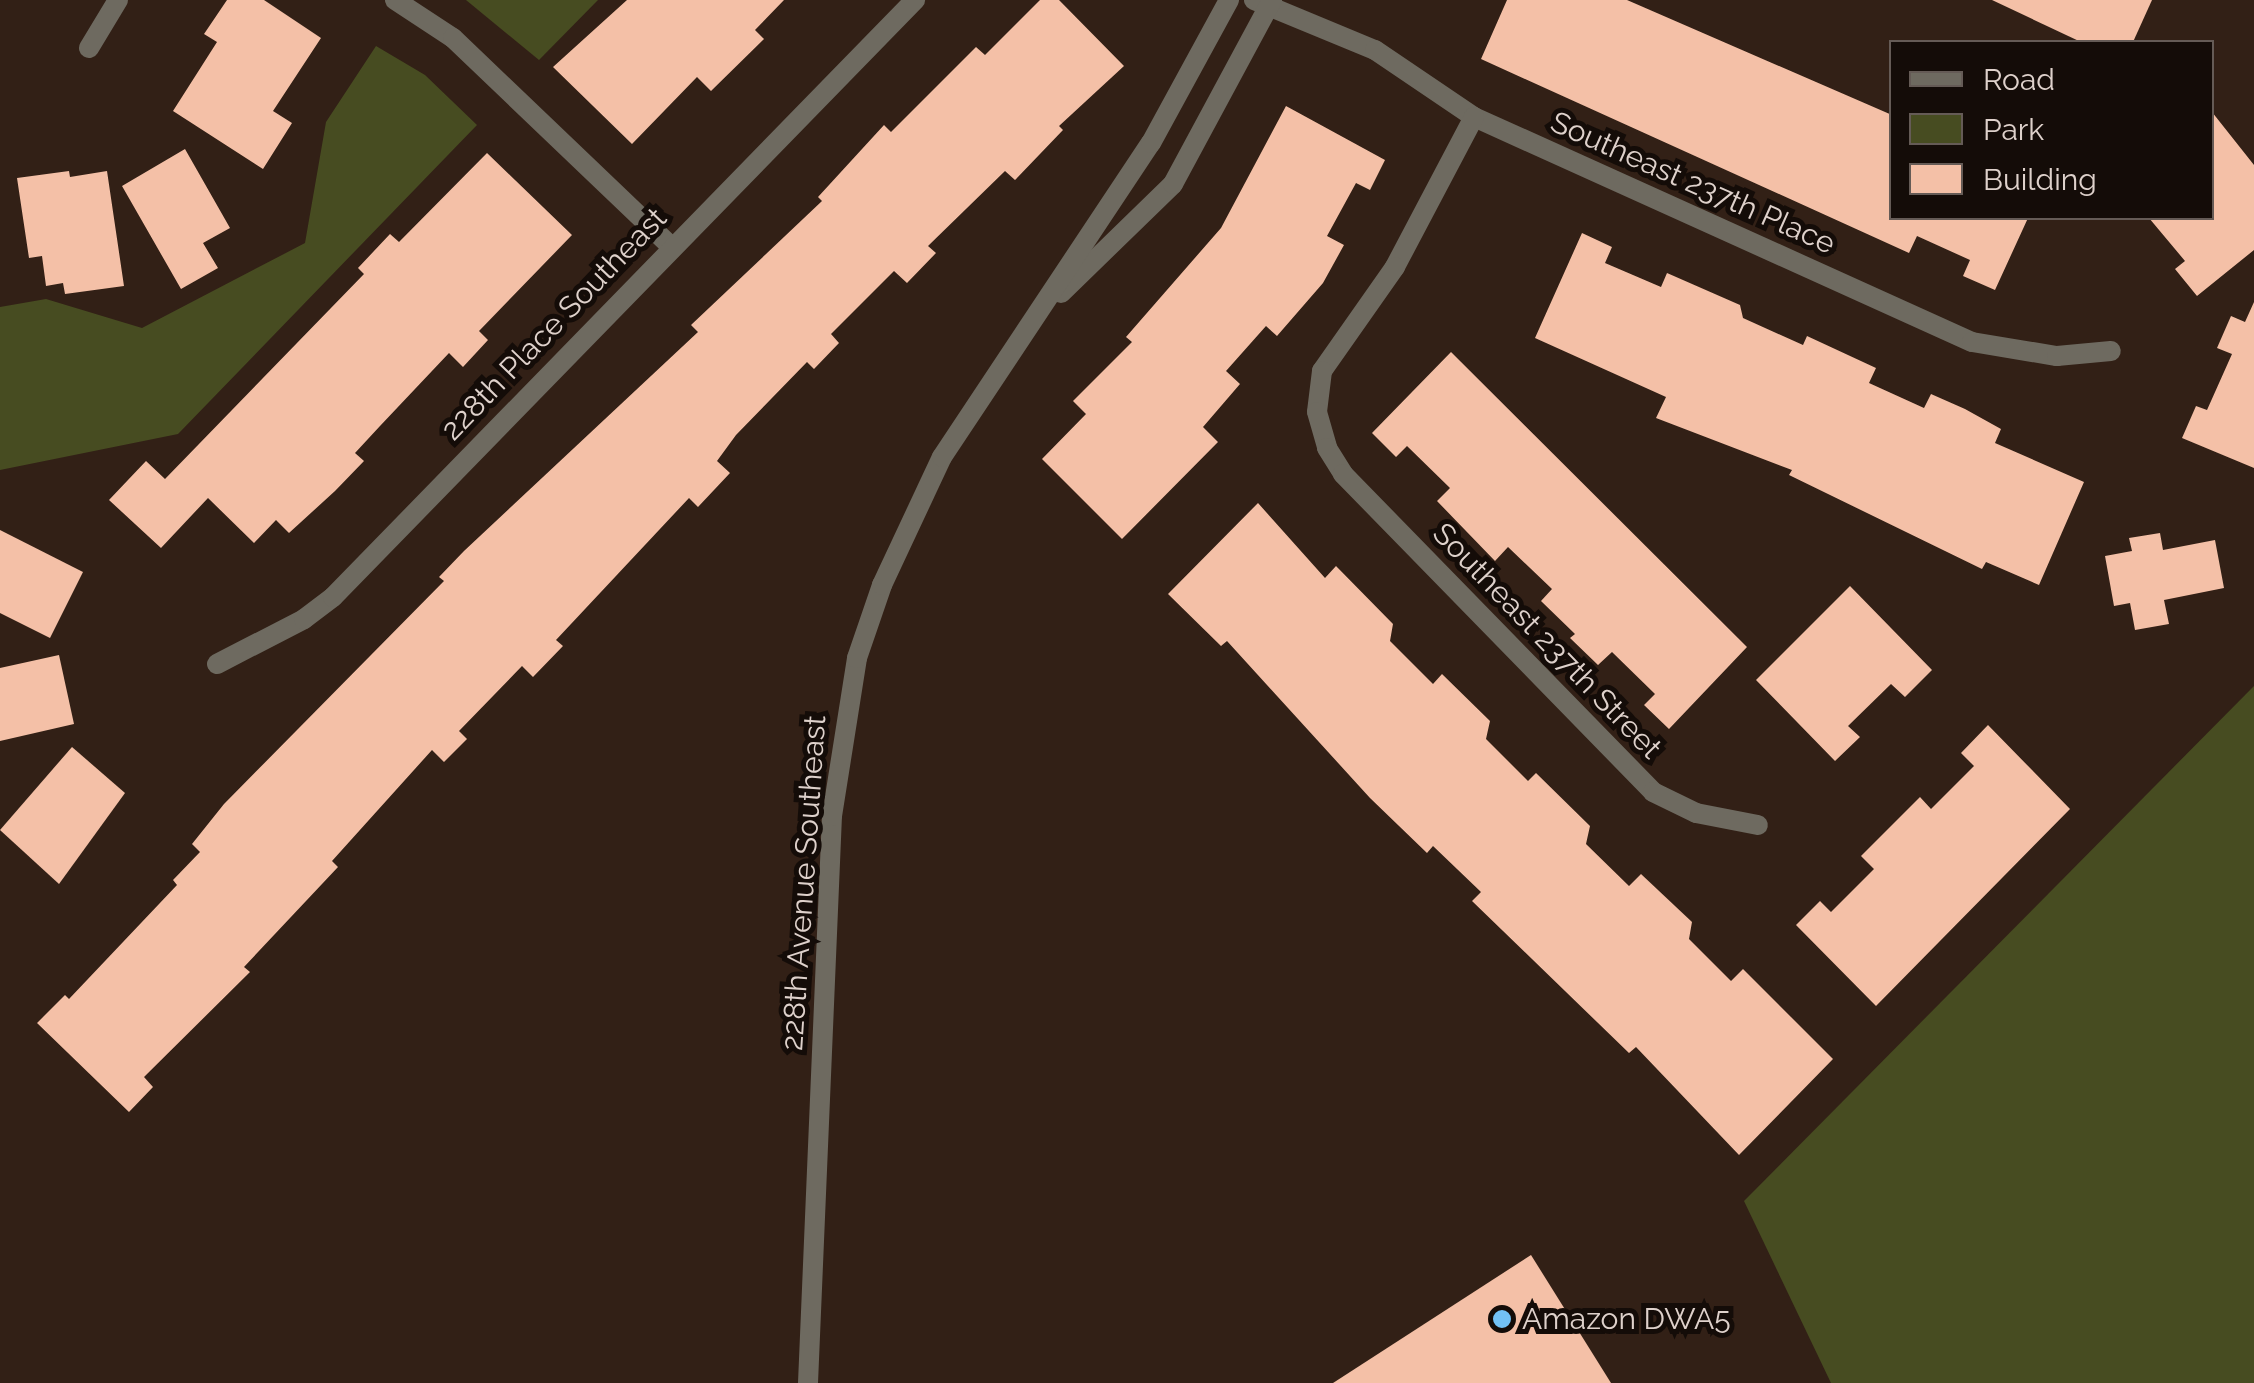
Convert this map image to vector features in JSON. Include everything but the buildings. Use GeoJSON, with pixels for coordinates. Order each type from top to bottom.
{"type":"FeatureCollection","features":[{"type":"Feature","properties":{"kind":"street"},"geometry":{"type":"LineString","coordinates":[[89,48],[118,0]]}},
{"type":"Feature","properties":{"kind":"street"},"geometry":{"type":"LineString","coordinates":[[395,0],[453,38],[671,246]]}},
{"type":"Feature","properties":{"kind":"street","name":"228th Place Southeast"},"geometry":{"type":"LineString","coordinates":[[218,664],[333,597],[915,0]]}},
{"type":"Feature","properties":{"kind":"street","name":"228th Avenue Southeast"},"geometry":{"type":"LineString","coordinates":[[808,1383],[831,835],[843,719],[882,585],[914,508],[971,410],[1038,316],[1151,143],[1229,0]]}},
{"type":"Feature","properties":{"kind":"street","name":"228th Avenue Southeast"},"geometry":{"type":"LineString","coordinates":[[1038,316],[1173,184],[1265,2]]}},
{"type":"Feature","properties":{"kind":"street","name":"Southeast 237th Place"},"geometry":{"type":"LineString","coordinates":[[1265,2],[1375,50],[1474,117],[1972,342],[2057,356],[2111,351]]}},
{"type":"Feature","properties":{"kind":"street","name":"Southeast 237th Street"},"geometry":{"type":"LineString","coordinates":[[1474,117],[1395,267],[1322,370],[1316,412],[1327,448],[1343,474],[1653,792],[1696,814],[1758,825]]}},
{"type":"Feature","properties":{"kind":"green space"},"geometry":{"type":"Polygon","coordinates":[[[466,0],[598,0],[539,60],[466,0]]]}},
{"type":"Feature","properties":{"kind":"green space"},"geometry":{"type":"Polygon","coordinates":[[[376,46],[425,75],[477,125],[178,434],[0,470],[0,307],[46,299],[142,328],[305,243],[326,122],[376,46]]]}},
{"type":"Feature","properties":{"kind":"green space"},"geometry":{"type":"Polygon","coordinates":[[[2254,686],[2254,1383],[1831,1383],[1744,1201],[2254,686]]]}},
{"type":"Feature","properties":{"kind":"place","name":"Amazon DWA5"},"geometry":{"type":"Point","coordinates":[1502,1319]}}]}
